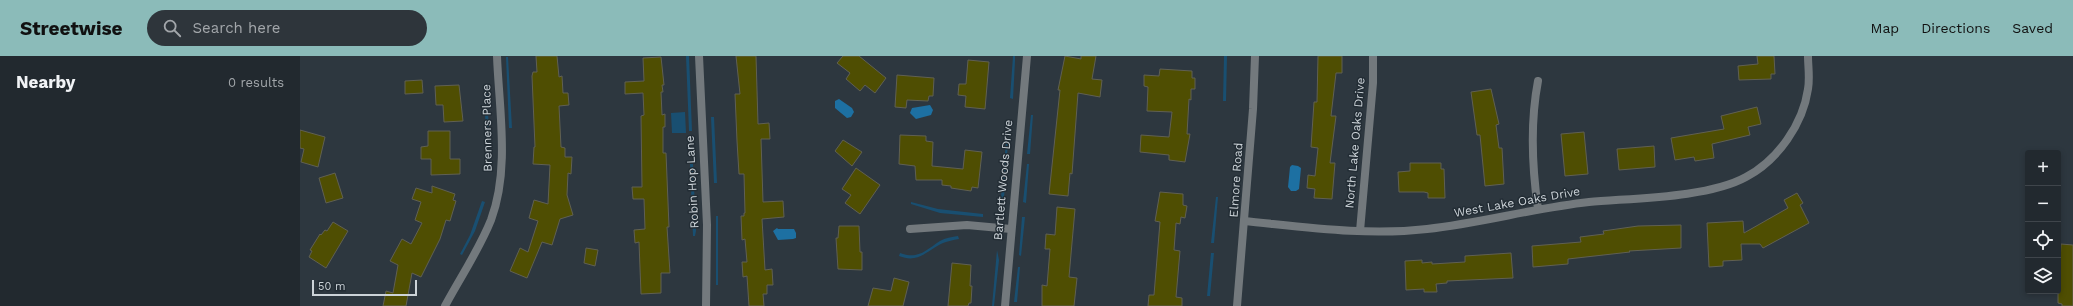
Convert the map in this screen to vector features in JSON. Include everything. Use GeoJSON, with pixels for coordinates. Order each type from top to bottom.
{"type":"FeatureCollection","features":[{"type":"Feature","properties":{"kind":"street","name":"Brenners Place"},"geometry":{"type":"LineString","coordinates":[[445,306],[482,239],[491,219],[496,200],[501,158],[496,56]]}},
{"type":"Feature","properties":{"kind":"street","name":"Robin Hop Lane"},"geometry":{"type":"LineString","coordinates":[[699,56],[707,225],[706,306]]}},
{"type":"Feature","properties":{"kind":"street","name":"Bartlett Woods Drive"},"geometry":{"type":"LineString","coordinates":[[1004,306],[1027,56]]}},
{"type":"Feature","properties":{"kind":"street","name":"Elmore Road"},"geometry":{"type":"LineString","coordinates":[[1237,306],[1255,89],[1255,56]]}},
{"type":"Feature","properties":{"kind":"street","name":"North Lake Oaks Drive"},"geometry":{"type":"LineString","coordinates":[[1360,231],[1373,83],[1373,56]]}},
{"type":"Feature","properties":{"kind":"street","name":"West Lake Oaks Drive"},"geometry":{"type":"LineString","coordinates":[[1244,221],[1383,232],[1437,228],[1472,223],[1538,209],[1696,191],[1724,186],[1747,177],[1767,162],[1785,144],[1795,128],[1808,88],[1808,56]]}},
{"type":"Feature","properties":{"kind":"street"},"geometry":{"type":"LineString","coordinates":[[1538,81],[1534,117],[1534,175],[1538,209]]}},
{"type":"Feature","properties":{"kind":"street"},"geometry":{"type":"LineString","coordinates":[[910,229],[967,225],[1011,229]]}},
{"type":"Feature","properties":{"kind":"shaded area"},"geometry":{"type":"Polygon","coordinates":[[[686,56],[689,56],[692,131],[689,131],[686,56]]]}},
{"type":"Feature","properties":{"kind":"shaded area"},"geometry":{"type":"Polygon","coordinates":[[[1013,56],[1015,56],[1015,61],[1013,99],[1010,98],[1013,56]]]}},
{"type":"Feature","properties":{"kind":"shaded area"},"geometry":{"type":"Polygon","coordinates":[[[1224,56],[1227,56],[1226,101],[1223,101],[1224,56]]]}},
{"type":"Feature","properties":{"kind":"shaded area"},"geometry":{"type":"Polygon","coordinates":[[[506,57],[508,57],[512,128],[509,128],[506,57]]]}},
{"type":"Feature","properties":{"kind":"shaded area"},"geometry":{"type":"Polygon","coordinates":[[[484,84],[487,84],[489,137],[486,137],[484,84]]]}},
{"type":"Feature","properties":{"kind":"shaded area"},"geometry":{"type":"Polygon","coordinates":[[[839,99],[852,108],[854,112],[851,117],[847,118],[835,108],[835,101],[839,99]]]}},
{"type":"Feature","properties":{"kind":"shaded area"},"geometry":{"type":"Polygon","coordinates":[[[930,105],[933,110],[931,115],[916,119],[910,113],[912,108],[930,105]]]}},
{"type":"Feature","properties":{"kind":"shaded area"},"geometry":{"type":"Polygon","coordinates":[[[685,112],[686,133],[672,133],[671,113],[685,112]]]}},
{"type":"Feature","properties":{"kind":"shaded area"},"geometry":{"type":"Polygon","coordinates":[[[1031,115],[1033,115],[1030,154],[1027,154],[1031,115]]]}},
{"type":"Feature","properties":{"kind":"shaded area"},"geometry":{"type":"Polygon","coordinates":[[[711,117],[714,117],[717,183],[714,183],[711,117]]]}},
{"type":"Feature","properties":{"kind":"shaded area"},"geometry":{"type":"Polygon","coordinates":[[[1006,142],[1008,142],[1004,198],[1000,207],[1006,142]]]}},
{"type":"Feature","properties":{"kind":"shaded area"},"geometry":{"type":"Polygon","coordinates":[[[690,164],[693,164],[695,236],[693,236],[690,164]]]}},
{"type":"Feature","properties":{"kind":"shaded area"},"geometry":{"type":"Polygon","coordinates":[[[1027,164],[1029,164],[1026,203],[1023,202],[1027,164]]]}},
{"type":"Feature","properties":{"kind":"shaded area"},"geometry":{"type":"Polygon","coordinates":[[[1292,165],[1301,168],[1299,189],[1296,191],[1291,191],[1288,187],[1290,167],[1292,165]]]}},
{"type":"Feature","properties":{"kind":"shaded area"},"geometry":{"type":"Polygon","coordinates":[[[1216,197],[1218,197],[1214,243],[1211,243],[1216,197]]]}},
{"type":"Feature","properties":{"kind":"shaded area"},"geometry":{"type":"Polygon","coordinates":[[[482,201],[485,202],[475,231],[462,255],[460,254],[470,235],[482,201]]]}},
{"type":"Feature","properties":{"kind":"shaded area"},"geometry":{"type":"Polygon","coordinates":[[[911,202],[938,209],[983,214],[983,217],[940,213],[911,204],[911,202]]]}},
{"type":"Feature","properties":{"kind":"shaded area"},"geometry":{"type":"Polygon","coordinates":[[[716,216],[718,216],[718,285],[716,285],[716,216]]]}},
{"type":"Feature","properties":{"kind":"shaded area"},"geometry":{"type":"Polygon","coordinates":[[[1022,217],[1025,217],[1021,256],[1019,255],[1022,217]]]}},
{"type":"Feature","properties":{"kind":"shaded area"},"geometry":{"type":"Polygon","coordinates":[[[777,228],[794,229],[796,238],[778,240],[773,231],[777,228]]]}},
{"type":"Feature","properties":{"kind":"shaded area"},"geometry":{"type":"Polygon","coordinates":[[[958,236],[959,239],[943,243],[917,257],[906,258],[899,256],[900,253],[906,255],[917,255],[926,251],[942,240],[958,236]]]}},
{"type":"Feature","properties":{"kind":"shaded area"},"geometry":{"type":"Polygon","coordinates":[[[997,250],[999,260],[994,306],[992,306],[997,250]]]}},
{"type":"Feature","properties":{"kind":"shaded area"},"geometry":{"type":"Polygon","coordinates":[[[1211,253],[1214,253],[1210,296],[1207,296],[1211,253]]]}},
{"type":"Feature","properties":{"kind":"shaded area"},"geometry":{"type":"Polygon","coordinates":[[[1018,267],[1020,267],[1017,302],[1014,302],[1018,267]]]}},
{"type":"Feature","properties":{"kind":"building"},"geometry":{"type":"Polygon","coordinates":[[[536,56],[557,56],[559,77],[562,76],[563,93],[568,93],[569,105],[559,106],[561,147],[565,148],[565,157],[572,157],[571,174],[568,173],[567,195],[573,215],[560,219],[552,245],[542,242],[527,278],[510,271],[520,248],[528,252],[538,221],[529,218],[534,200],[548,204],[550,165],[533,164],[535,147],[532,76],[533,72],[537,72],[536,56]]]}},
{"type":"Feature","properties":{"kind":"building"},"geometry":{"type":"Polygon","coordinates":[[[736,56],[756,56],[758,124],[769,123],[770,139],[761,139],[763,202],[783,201],[784,217],[762,219],[765,270],[772,269],[773,285],[767,285],[767,294],[763,294],[764,306],[749,306],[747,276],[743,277],[742,262],[747,262],[745,239],[742,240],[741,216],[744,216],[745,213],[744,174],[739,174],[735,94],[740,94],[736,56]]]}},
{"type":"Feature","properties":{"kind":"building"},"geometry":{"type":"Polygon","coordinates":[[[843,56],[859,56],[886,78],[875,93],[865,85],[860,91],[846,79],[850,73],[837,63],[843,56]]]}},
{"type":"Feature","properties":{"kind":"building"},"geometry":{"type":"Polygon","coordinates":[[[1065,56],[1081,59],[1081,56],[1096,56],[1092,79],[1102,80],[1100,97],[1078,93],[1072,174],[1070,173],[1068,196],[1049,194],[1060,90],[1058,90],[1065,56]]]}},
{"type":"Feature","properties":{"kind":"building"},"geometry":{"type":"Polygon","coordinates":[[[1318,56],[1342,56],[1342,73],[1336,73],[1331,116],[1336,116],[1330,163],[1335,163],[1332,199],[1314,198],[1315,189],[1307,188],[1308,175],[1315,176],[1318,148],[1311,147],[1314,102],[1317,102],[1318,56]]]}},
{"type":"Feature","properties":{"kind":"building"},"geometry":{"type":"Polygon","coordinates":[[[1757,56],[1774,56],[1775,74],[1771,74],[1771,79],[1739,80],[1738,66],[1758,64],[1757,56]]]}},
{"type":"Feature","properties":{"kind":"building"},"geometry":{"type":"Polygon","coordinates":[[[661,57],[664,85],[662,85],[663,92],[661,92],[662,115],[665,114],[665,127],[663,127],[663,153],[666,153],[669,227],[667,227],[670,273],[661,273],[661,293],[641,294],[639,242],[635,243],[634,230],[645,229],[644,199],[633,199],[632,187],[642,187],[641,116],[644,115],[643,93],[625,94],[625,82],[644,81],[643,58],[661,57]]]}},
{"type":"Feature","properties":{"kind":"building"},"geometry":{"type":"Polygon","coordinates":[[[968,60],[989,62],[985,109],[965,107],[966,96],[958,95],[959,84],[966,84],[968,60]]]}},
{"type":"Feature","properties":{"kind":"building"},"geometry":{"type":"Polygon","coordinates":[[[1160,69],[1192,71],[1192,78],[1195,78],[1195,89],[1191,89],[1191,100],[1189,99],[1187,134],[1190,134],[1185,162],[1169,160],[1169,155],[1140,152],[1141,135],[1169,137],[1172,112],[1147,111],[1148,87],[1144,86],[1144,75],[1159,76],[1160,69]]]}},
{"type":"Feature","properties":{"kind":"building"},"geometry":{"type":"Polygon","coordinates":[[[897,75],[934,78],[933,96],[929,96],[928,101],[907,100],[906,108],[895,107],[897,75]]]}},
{"type":"Feature","properties":{"kind":"building"},"geometry":{"type":"Polygon","coordinates":[[[422,80],[423,93],[405,94],[405,81],[422,80]]]}},
{"type":"Feature","properties":{"kind":"building"},"geometry":{"type":"Polygon","coordinates":[[[459,85],[463,121],[444,122],[443,105],[436,105],[435,86],[459,85]]]}},
{"type":"Feature","properties":{"kind":"building"},"geometry":{"type":"Polygon","coordinates":[[[1491,89],[1499,124],[1496,125],[1499,148],[1502,148],[1504,184],[1485,186],[1480,135],[1477,135],[1471,92],[1491,89]]]}},
{"type":"Feature","properties":{"kind":"building"},"geometry":{"type":"Polygon","coordinates":[[[1757,107],[1761,124],[1748,127],[1750,135],[1712,144],[1714,158],[1695,161],[1694,157],[1675,160],[1671,138],[1724,129],[1721,116],[1757,107]]]}},
{"type":"Feature","properties":{"kind":"building"},"geometry":{"type":"Polygon","coordinates":[[[300,130],[325,137],[318,167],[301,162],[304,149],[300,148],[300,130]]]}},
{"type":"Feature","properties":{"kind":"building"},"geometry":{"type":"Polygon","coordinates":[[[428,131],[450,131],[450,159],[460,159],[460,174],[431,175],[431,159],[421,159],[421,147],[428,146],[428,131]]]}},
{"type":"Feature","properties":{"kind":"building"},"geometry":{"type":"Polygon","coordinates":[[[1584,132],[1588,174],[1565,176],[1561,134],[1584,132]]]}},
{"type":"Feature","properties":{"kind":"building"},"geometry":{"type":"Polygon","coordinates":[[[900,135],[926,136],[926,141],[933,142],[932,166],[963,169],[965,150],[982,152],[978,188],[972,187],[971,191],[942,185],[942,180],[916,180],[915,166],[899,164],[900,135]]]}},
{"type":"Feature","properties":{"kind":"building"},"geometry":{"type":"Polygon","coordinates":[[[843,140],[862,152],[852,166],[835,151],[843,140]]]}},
{"type":"Feature","properties":{"kind":"building"},"geometry":{"type":"Polygon","coordinates":[[[1654,146],[1655,167],[1619,170],[1617,149],[1654,146]]]}},
{"type":"Feature","properties":{"kind":"building"},"geometry":{"type":"Polygon","coordinates":[[[1410,163],[1441,163],[1441,169],[1444,169],[1445,198],[1428,198],[1428,193],[1424,192],[1399,192],[1398,172],[1410,171],[1410,163]]]}},
{"type":"Feature","properties":{"kind":"building"},"geometry":{"type":"Polygon","coordinates":[[[856,168],[880,185],[860,214],[845,203],[851,195],[842,189],[856,168]]]}},
{"type":"Feature","properties":{"kind":"building"},"geometry":{"type":"Polygon","coordinates":[[[335,173],[343,198],[326,203],[319,178],[335,173]]]}},
{"type":"Feature","properties":{"kind":"building"},"geometry":{"type":"Polygon","coordinates":[[[432,186],[455,194],[453,200],[456,201],[450,221],[446,220],[440,239],[421,277],[412,273],[406,306],[383,306],[386,291],[393,293],[398,265],[390,261],[402,239],[411,244],[422,223],[415,220],[421,202],[412,199],[416,188],[432,193],[432,186]]]}},
{"type":"Feature","properties":{"kind":"building"},"geometry":{"type":"Polygon","coordinates":[[[1160,192],[1183,194],[1183,205],[1187,206],[1185,218],[1181,217],[1180,224],[1176,223],[1174,250],[1180,251],[1176,297],[1182,298],[1182,306],[1148,306],[1149,295],[1154,295],[1160,222],[1155,221],[1160,192]]]}},
{"type":"Feature","properties":{"kind":"building"},"geometry":{"type":"Polygon","coordinates":[[[1797,193],[1803,203],[1800,205],[1809,223],[1763,248],[1760,244],[1741,244],[1742,260],[1723,261],[1723,266],[1709,267],[1707,223],[1743,221],[1744,233],[1788,208],[1784,200],[1797,193]]]}},
{"type":"Feature","properties":{"kind":"building"},"geometry":{"type":"Polygon","coordinates":[[[1057,207],[1075,209],[1069,277],[1077,278],[1074,306],[1042,306],[1042,285],[1047,286],[1050,249],[1045,249],[1046,234],[1055,235],[1057,207]]]}},
{"type":"Feature","properties":{"kind":"building"},"geometry":{"type":"Polygon","coordinates":[[[333,222],[348,231],[326,268],[309,257],[312,251],[310,250],[320,234],[321,235],[325,230],[327,231],[333,222]]]}},
{"type":"Feature","properties":{"kind":"building"},"geometry":{"type":"Polygon","coordinates":[[[1681,225],[1681,248],[1629,251],[1630,252],[1568,259],[1568,264],[1533,267],[1532,246],[1581,242],[1580,237],[1604,234],[1603,231],[1638,226],[1681,225]]]}},
{"type":"Feature","properties":{"kind":"building"},"geometry":{"type":"Polygon","coordinates":[[[839,226],[859,226],[860,252],[862,252],[862,270],[838,269],[836,238],[838,238],[839,226]]]}},
{"type":"Feature","properties":{"kind":"building"},"geometry":{"type":"Polygon","coordinates":[[[2061,244],[2073,245],[2073,306],[2062,306],[2062,304],[2058,303],[2058,294],[2061,294],[2061,244]]]}},
{"type":"Feature","properties":{"kind":"building"},"geometry":{"type":"Polygon","coordinates":[[[586,248],[598,250],[595,266],[584,263],[586,248]]]}},
{"type":"Feature","properties":{"kind":"building"},"geometry":{"type":"Polygon","coordinates":[[[1511,253],[1513,278],[1447,281],[1447,283],[1436,284],[1437,292],[1424,292],[1424,289],[1406,290],[1405,261],[1422,260],[1422,263],[1432,262],[1432,264],[1465,262],[1465,256],[1511,253]]]}},
{"type":"Feature","properties":{"kind":"building"},"geometry":{"type":"Polygon","coordinates":[[[952,263],[971,265],[971,303],[969,303],[968,306],[948,306],[952,263]]]}},
{"type":"Feature","properties":{"kind":"building"},"geometry":{"type":"Polygon","coordinates":[[[894,278],[909,282],[903,306],[868,306],[873,288],[891,291],[894,278]]]}}]}
